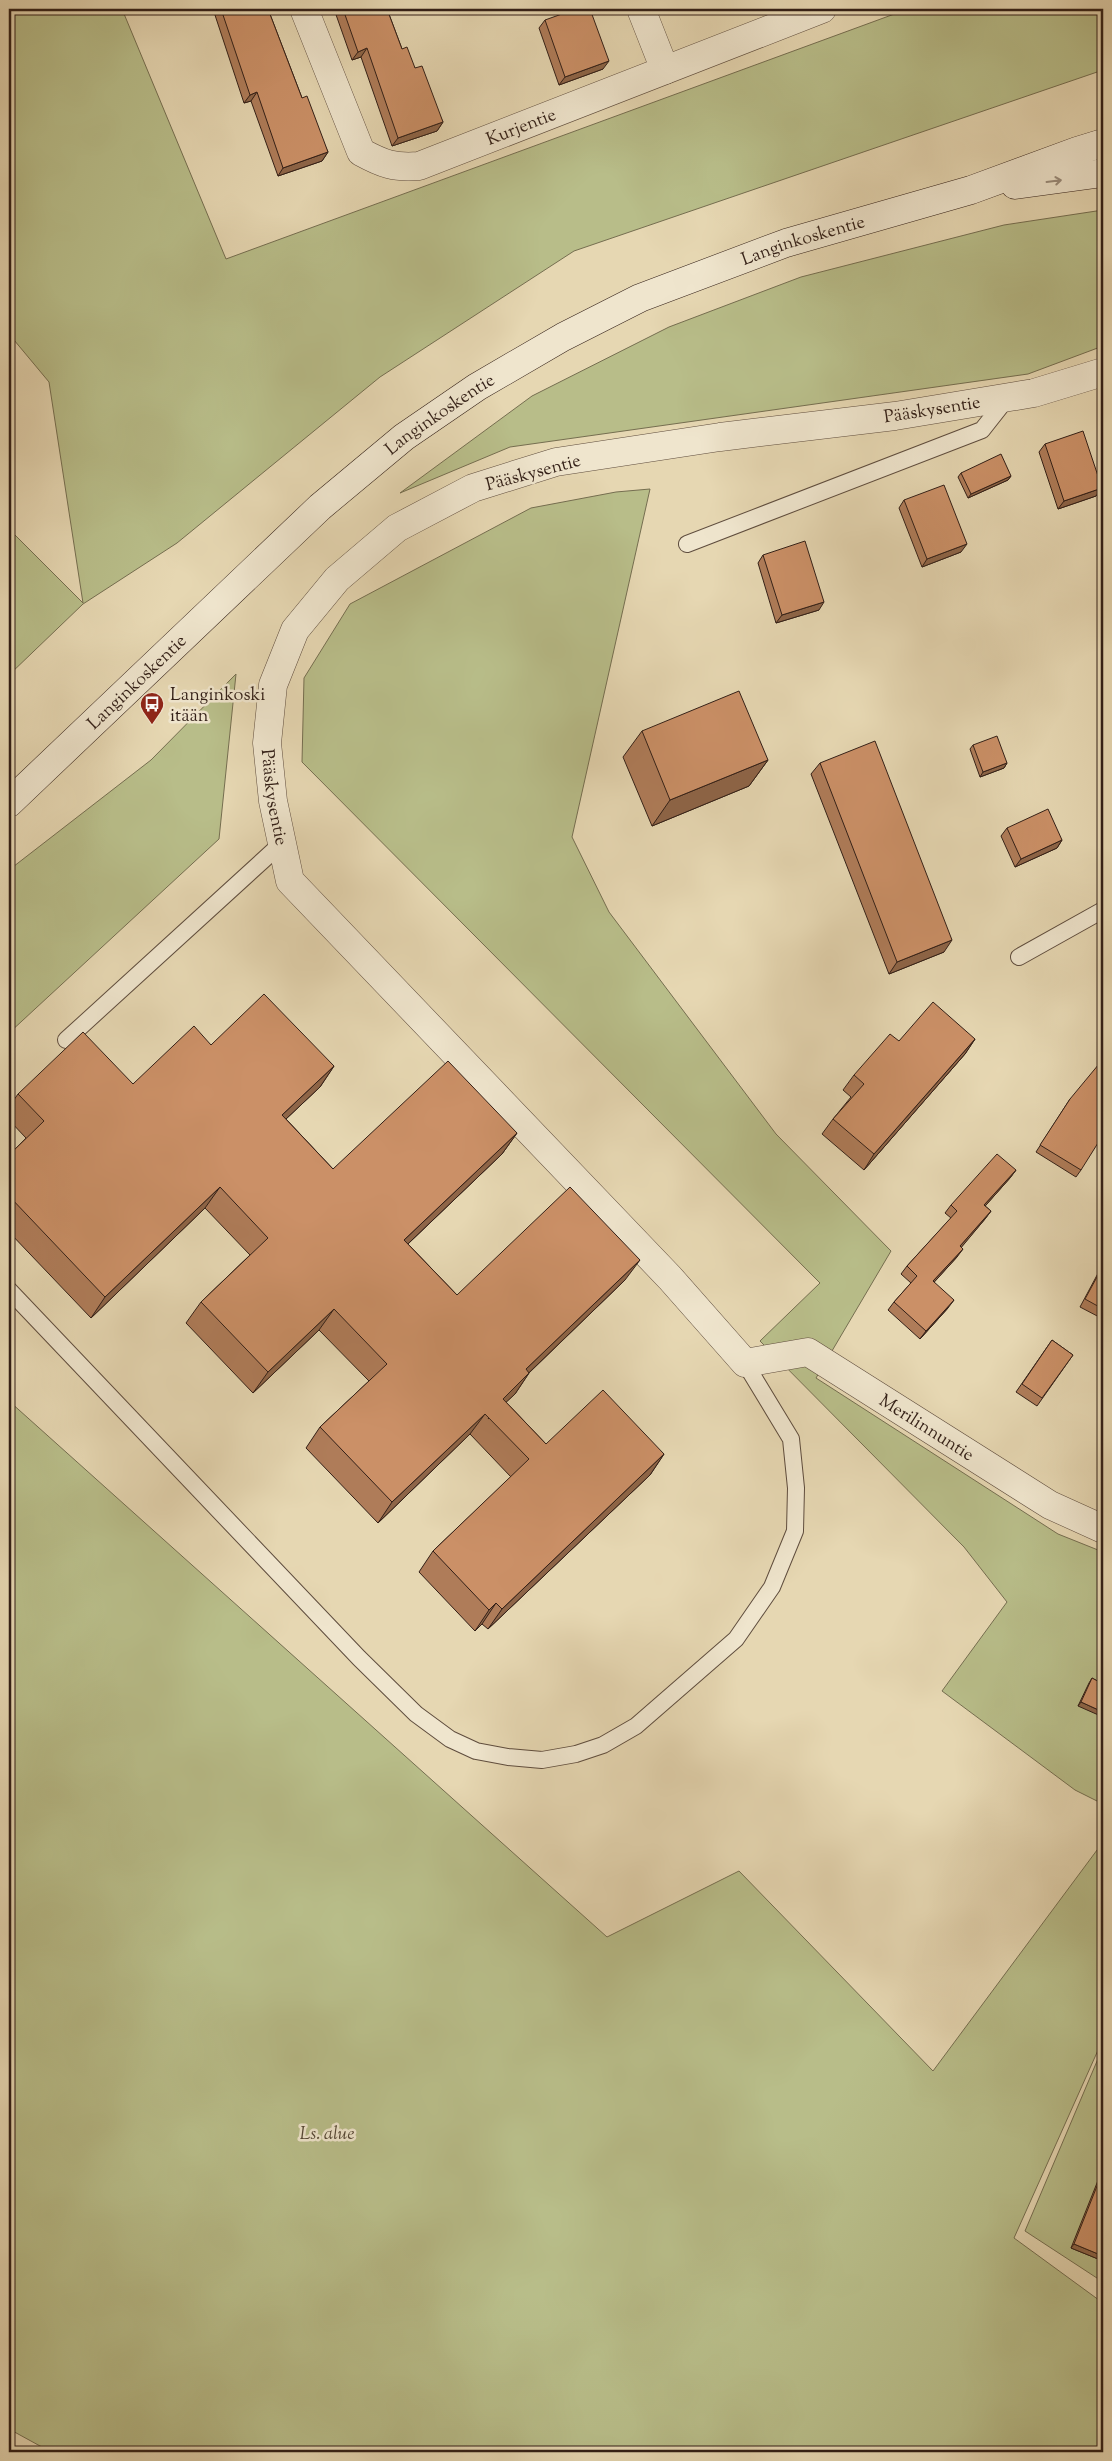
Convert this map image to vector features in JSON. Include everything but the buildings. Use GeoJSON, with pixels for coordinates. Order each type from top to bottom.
{"type":"FeatureCollection","features":[{"type":"Feature","properties":{"kind":"street","name":"Kurjentie"},"geometry":{"type":"LineString","coordinates":[[304,9],[361,152],[383,164],[402,167],[419,166],[822,9]]}},
{"type":"Feature","properties":{"kind":"street"},"geometry":{"type":"LineString","coordinates":[[641,9],[665,70]]}},
{"type":"Feature","properties":{"kind":"street","name":"Langinkoskentie"},"geometry":{"type":"LineString","coordinates":[[9,803],[320,507],[404,437],[477,387],[563,337],[640,298],[786,243],[971,190],[1103,143]]}},
{"type":"Feature","properties":{"kind":"street","name":"Langinkoskentie"},"geometry":{"type":"LineString","coordinates":[[971,190],[1103,173]]}},
{"type":"Feature","properties":{"kind":"street","name":"Pääskysentie"},"geometry":{"type":"LineString","coordinates":[[745,1363],[670,1278],[290,881],[273,801],[267,743],[272,685],[295,630],[337,578],[397,528],[473,488],[556,462],[720,437],[895,416],[1034,393],[1103,372]]}},
{"type":"Feature","properties":{"kind":"street","name":"Merilinnuntie"},"geometry":{"type":"LineString","coordinates":[[745,1363],[808,1352],[1050,1505],[1103,1529]]}},
{"type":"Feature","properties":{"kind":"lane"},"geometry":{"type":"LineString","coordinates":[[687,544],[982,430],[1008,397]]}},
{"type":"Feature","properties":{"kind":"lane"},"geometry":{"type":"LineString","coordinates":[[66,1040],[282,843]]}},
{"type":"Feature","properties":{"kind":"lane"},"geometry":{"type":"LineString","coordinates":[[1019,957],[1103,910]]}},
{"type":"Feature","properties":{"kind":"lane"},"geometry":{"type":"LineString","coordinates":[[9,1290],[359,1658],[416,1714],[450,1739],[476,1751],[508,1757],[542,1760],[576,1754],[603,1745],[636,1726],[736,1639],[772,1587],[795,1531],[796,1488],[792,1440],[745,1363]]}},
{"type":"Feature","properties":{"kind":"green space"},"geometry":{"type":"Polygon","coordinates":[[[9,9],[122,9],[226,259],[908,9],[1103,9],[1103,70],[574,251],[380,377],[177,543],[83,604],[9,675],[9,529],[83,603],[49,382],[9,334],[9,9]]]}},
{"type":"Feature","properties":{"kind":"green space"},"geometry":{"type":"Polygon","coordinates":[[[1103,210],[1103,346],[1028,374],[510,447],[400,493],[532,396],[669,327],[801,277],[1004,225],[1103,210]]]}},
{"type":"Feature","properties":{"kind":"green space"},"geometry":{"type":"Polygon","coordinates":[[[650,489],[572,837],[609,912],[776,1134],[891,1251],[816,1378],[1058,1534],[1103,1552],[1103,1804],[1075,1790],[942,1691],[1007,1602],[964,1547],[760,1341],[820,1283],[302,762],[304,678],[350,604],[531,508],[616,492],[650,489]]]}},
{"type":"Feature","properties":{"kind":"green space"},"geometry":{"type":"Polygon","coordinates":[[[236,674],[219,839],[9,1033],[9,870],[151,760],[236,674]]]}},
{"type":"Feature","properties":{"kind":"green space","name":"Ls. alue"},"geometry":{"type":"Polygon","coordinates":[[[9,1401],[607,1937],[739,1871],[933,2071],[1103,1842],[1103,2039],[1014,2238],[1103,2303],[1103,2452],[51,2452],[9,2429],[9,1401]]]}},
{"type":"Feature","properties":{"kind":"green space"},"geometry":{"type":"Polygon","coordinates":[[[1103,2047],[1103,2282],[1025,2231],[1103,2047]]]}},
{"type":"Feature","properties":{"kind":"place","name":"Langinkoski itään"},"geometry":{"type":"Point","coordinates":[152,725]}}]}
